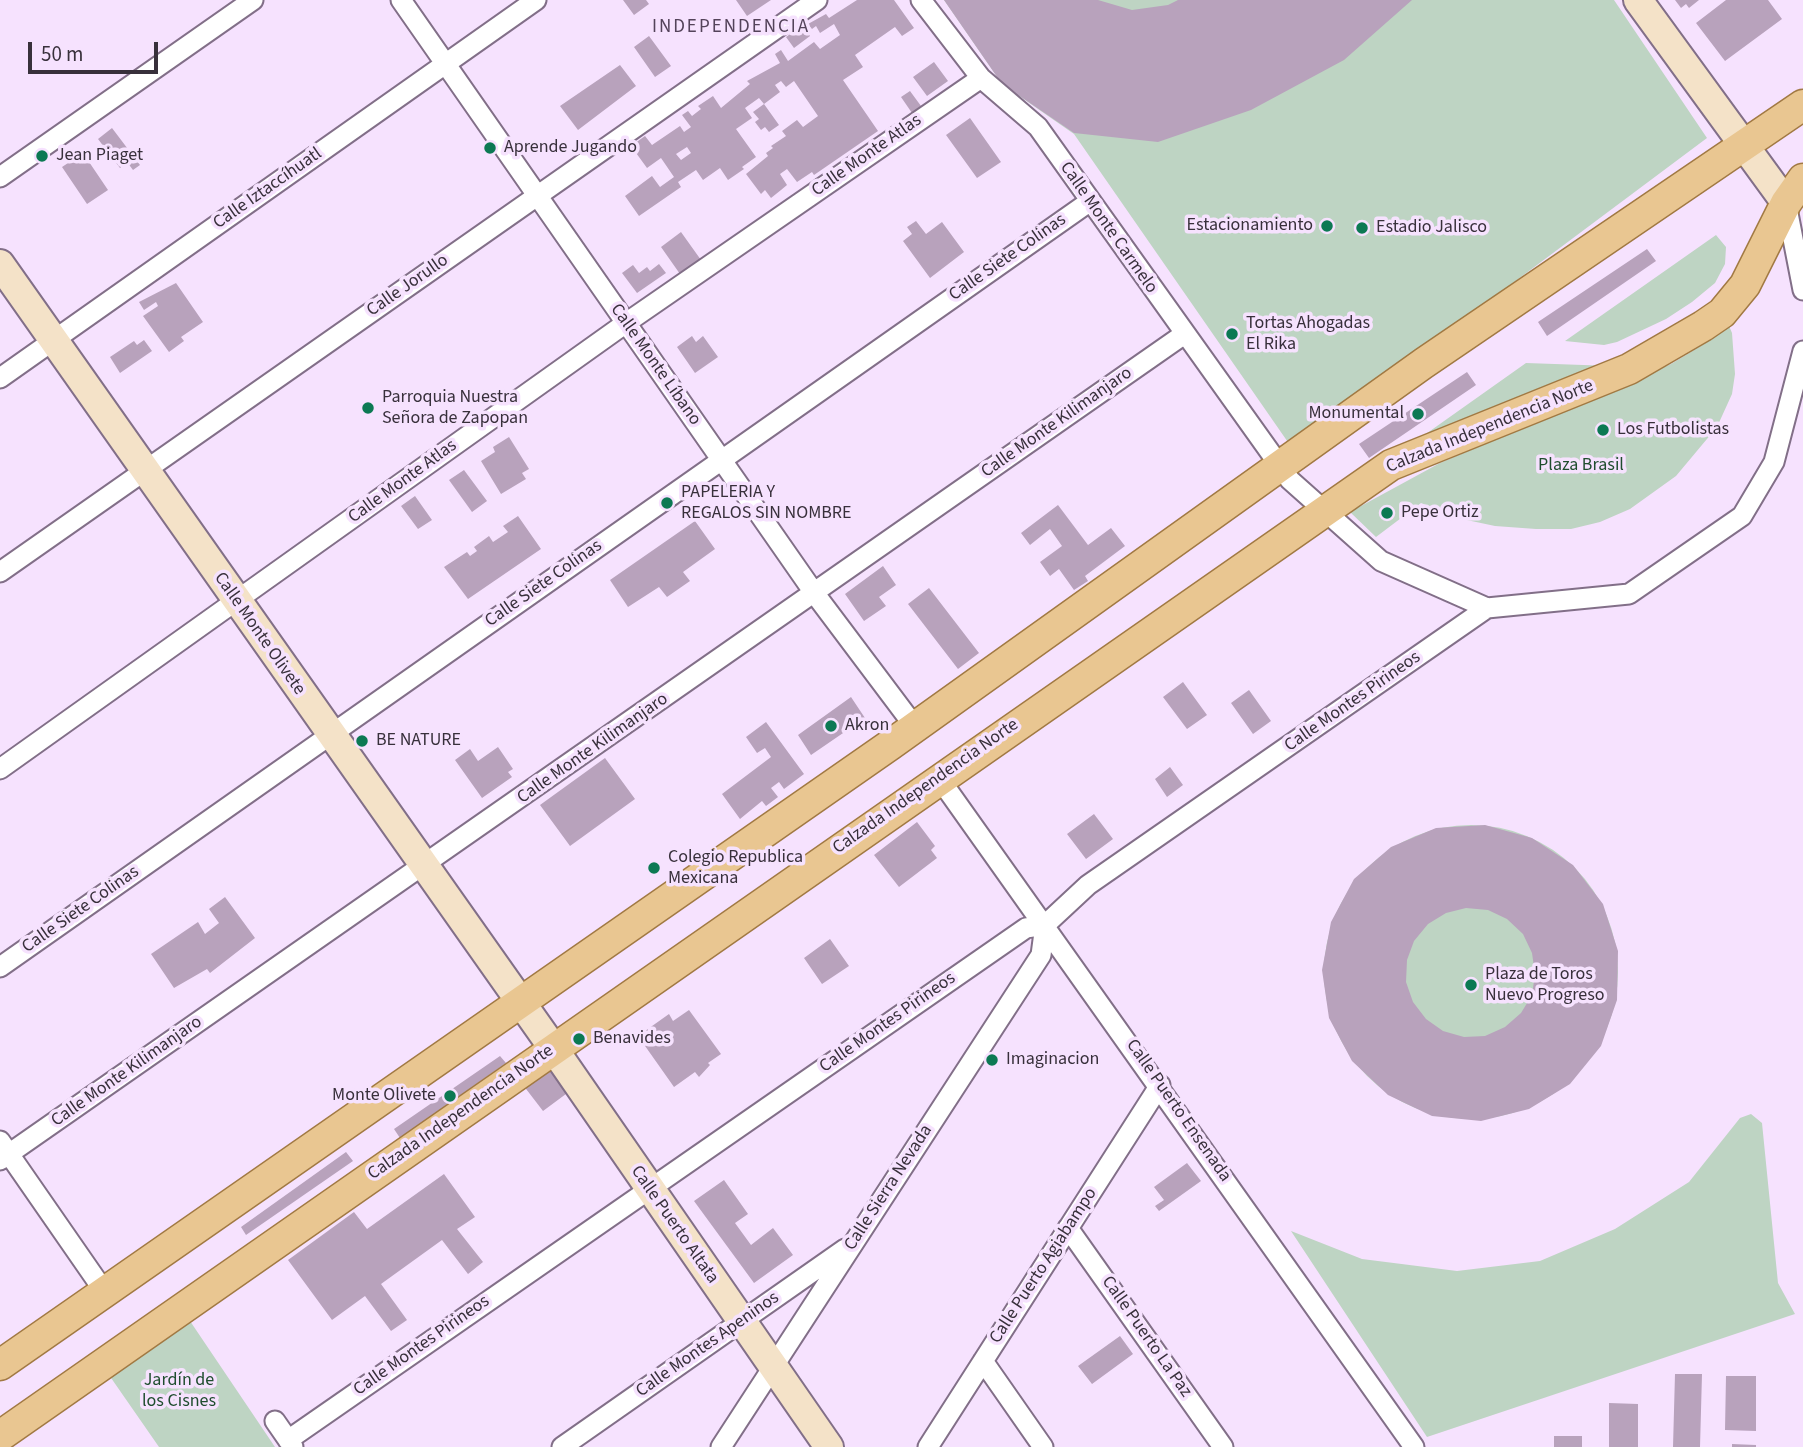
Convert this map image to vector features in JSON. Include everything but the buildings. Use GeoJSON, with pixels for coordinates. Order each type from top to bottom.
{"type":"FeatureCollection","features":[{"type":"Feature","properties":{"kind":"main road"},"geometry":{"type":"LineString","coordinates":[[0,1365],[915,727],[1424,363],[1803,105]]}},
{"type":"Feature","properties":{"kind":"main road","name":"Calzada Independencia Norte"},"geometry":{"type":"LineString","coordinates":[[0,1436],[1391,465],[1629,369],[1722,313],[1745,285],[1794,191]]}},
{"type":"Feature","properties":{"kind":"street"},"geometry":{"type":"LineString","coordinates":[[0,177],[253,0]]}},
{"type":"Feature","properties":{"kind":"street","name":"Calle Monte Líbano"},"geometry":{"type":"LineString","coordinates":[[401,0],[815,594],[915,727]]}},
{"type":"Feature","properties":{"kind":"street","name":"Calle Iztaccíhuatl"},"geometry":{"type":"LineString","coordinates":[[0,378],[536,0]]}},
{"type":"Feature","properties":{"kind":"street","name":"Calle Jorullo"},"geometry":{"type":"LineString","coordinates":[[0,572],[817,0]]}},
{"type":"Feature","properties":{"kind":"street","name":"Calle Monte Carmelo"},"geometry":{"type":"LineString","coordinates":[[921,0],[981,78],[1038,127],[1183,335],[1280,468]]}},
{"type":"Feature","properties":{"kind":"street"},"geometry":{"type":"LineString","coordinates":[[1638,0],[1744,146],[1794,191],[1803,290]]}},
{"type":"Feature","properties":{"kind":"street","name":"Calle Monte Atlas"},"geometry":{"type":"LineString","coordinates":[[0,769],[626,323],[981,78]]}},
{"type":"Feature","properties":{"kind":"street","name":"Calle Siete Colinas"},"geometry":{"type":"LineString","coordinates":[[0,967],[1089,201]]}},
{"type":"Feature","properties":{"kind":"street","name":"Calle Monte Olivete"},"geometry":{"type":"LineString","coordinates":[[0,264],[520,1003]]}},
{"type":"Feature","properties":{"kind":"street","name":"Calle Monte Kilimanjaro"},"geometry":{"type":"LineString","coordinates":[[3,1152],[422,867],[1183,335]]}},
{"type":"Feature","properties":{"kind":"street"},"geometry":{"type":"LineString","coordinates":[[1280,468],[1324,512],[1381,561],[1487,608],[1629,594],[1742,516],[1774,462],[1803,351]]}},
{"type":"Feature","properties":{"kind":"street","name":"Calle Montes Pirineos"},"geometry":{"type":"LineString","coordinates":[[291,1443],[647,1188],[1026,928],[1045,925],[1088,885],[1487,608]]}},
{"type":"Feature","properties":{"kind":"street","name":"Calle Puerto Ensenada"},"geometry":{"type":"LineString","coordinates":[[939,778],[1160,1085],[1414,1447]]}},
{"type":"Feature","properties":{"kind":"street","name":"Calle Sierra Nevada"},"geometry":{"type":"LineString","coordinates":[[721,1447],[1041,955],[1045,925]]}},
{"type":"Feature","properties":{"kind":"street","name":"Calle Puerto Altata"},"geometry":{"type":"LineString","coordinates":[[520,1003],[829,1447]]}},
{"type":"Feature","properties":{"kind":"street","name":"Calle Puerto Agiabampo"},"geometry":{"type":"LineString","coordinates":[[928,1447],[1160,1085]]}},
{"type":"Feature","properties":{"kind":"street"},"geometry":{"type":"LineString","coordinates":[[3,1152],[104,1291]]}},
{"type":"Feature","properties":{"kind":"street","name":"Calle Puerto La Paz"},"geometry":{"type":"LineString","coordinates":[[1068,1228],[1223,1447]]}},
{"type":"Feature","properties":{"kind":"street","name":"Calle Montes Apeninos"},"geometry":{"type":"LineString","coordinates":[[562,1447],[854,1242]]}},
{"type":"Feature","properties":{"kind":"street"},"geometry":{"type":"LineString","coordinates":[[983,1361],[1043,1447]]}},
{"type":"Feature","properties":{"kind":"street"},"geometry":{"type":"LineString","coordinates":[[275,1421],[291,1443]]}},
{"type":"Feature","properties":{"kind":"green space","name":"Estadio Jalisco"},"geometry":{"type":"Polygon","coordinates":[[[944,0],[1614,0],[1707,138],[1292,448],[1074,134],[1002,84],[944,0]]]}},
{"type":"Feature","properties":{"kind":"green space"},"geometry":{"type":"Polygon","coordinates":[[[1716,235],[1726,247],[1725,264],[1715,283],[1692,302],[1666,319],[1617,342],[1604,345],[1565,341],[1716,235]]]}},
{"type":"Feature","properties":{"kind":"green space","name":"Plaza Brasil"},"geometry":{"type":"Polygon","coordinates":[[[1727,321],[1732,333],[1735,374],[1732,394],[1717,427],[1676,476],[1630,509],[1600,522],[1571,529],[1536,529],[1495,526],[1462,519],[1421,503],[1376,537],[1350,512],[1440,463],[1671,364],[1704,344],[1727,321]]]}},
{"type":"Feature","properties":{"kind":"green space"},"geometry":{"type":"Polygon","coordinates":[[[1526,363],[1612,366],[1406,448],[1526,363]]]}},
{"type":"Feature","properties":{"kind":"green space","name":"Plaza de Toros Nuevo Progreso"},"geometry":{"type":"Polygon","coordinates":[[[1457,825],[1485,825],[1514,831],[1553,849],[1585,879],[1594,890],[1612,929],[1618,972],[1616,1001],[1607,1028],[1594,1054],[1575,1076],[1553,1095],[1514,1113],[1485,1119],[1457,1119],[1428,1113],[1389,1095],[1357,1065],[1348,1054],[1330,1015],[1324,986],[1324,958],[1330,929],[1348,890],[1378,858],[1389,849],[1428,831],[1457,825]]]}},
{"type":"Feature","properties":{"kind":"green space"},"geometry":{"type":"Polygon","coordinates":[[[1751,1114],[1762,1123],[1778,1283],[1795,1314],[1427,1437],[1291,1231],[1362,1259],[1457,1271],[1540,1261],[1615,1229],[1689,1182],[1740,1118],[1751,1114]]]}},
{"type":"Feature","properties":{"kind":"green space","name":"Jardín de los Cisnes"},"geometry":{"type":"Polygon","coordinates":[[[190,1321],[275,1447],[159,1447],[109,1375],[190,1321]]]}},
{"type":"Feature","properties":{"kind":"place","name":"Aprende Jugando"},"geometry":{"type":"Point","coordinates":[490,148]}},
{"type":"Feature","properties":{"kind":"place","name":"Jean Piaget"},"geometry":{"type":"Point","coordinates":[42,156]}},
{"type":"Feature","properties":{"kind":"place","name":"Estacionamiento"},"geometry":{"type":"Point","coordinates":[1327,226]}},
{"type":"Feature","properties":{"kind":"place","name":"Estadio Jalisco"},"geometry":{"type":"Point","coordinates":[1362,228]}},
{"type":"Feature","properties":{"kind":"place","name":"Tortas Ahogadas El Rika"},"geometry":{"type":"Point","coordinates":[1232,334]}},
{"type":"Feature","properties":{"kind":"place","name":"Parroquia Nuestra Señora de Zapopan"},"geometry":{"type":"Point","coordinates":[368,408]}},
{"type":"Feature","properties":{"kind":"place","name":"Monumental"},"geometry":{"type":"Point","coordinates":[1418,414]}},
{"type":"Feature","properties":{"kind":"place","name":"Los Futbolistas"},"geometry":{"type":"Point","coordinates":[1603,430]}},
{"type":"Feature","properties":{"kind":"place","name":"PAPELERIA Y REGALOS SIN NOMBRE"},"geometry":{"type":"Point","coordinates":[667,503]}},
{"type":"Feature","properties":{"kind":"place","name":"Pepe Ortiz"},"geometry":{"type":"Point","coordinates":[1387,513]}},
{"type":"Feature","properties":{"kind":"place","name":"Akron"},"geometry":{"type":"Point","coordinates":[831,726]}},
{"type":"Feature","properties":{"kind":"place","name":"BE NATURE"},"geometry":{"type":"Point","coordinates":[362,741]}},
{"type":"Feature","properties":{"kind":"place","name":"Colegio Republica Mexicana"},"geometry":{"type":"Point","coordinates":[654,868]}},
{"type":"Feature","properties":{"kind":"place","name":"Plaza de Toros Nuevo Progreso"},"geometry":{"type":"Point","coordinates":[1471,985]}},
{"type":"Feature","properties":{"kind":"place","name":"Benavides"},"geometry":{"type":"Point","coordinates":[579,1039]}},
{"type":"Feature","properties":{"kind":"place","name":"Imaginacion"},"geometry":{"type":"Point","coordinates":[992,1060]}},
{"type":"Feature","properties":{"kind":"place","name":"Monte Olivete"},"geometry":{"type":"Point","coordinates":[450,1096]}},
{"type":"Feature","properties":{"kind":"district","name":"INDEPENDENCIA"},"geometry":{"type":"Point","coordinates":[731,28]}}]}
